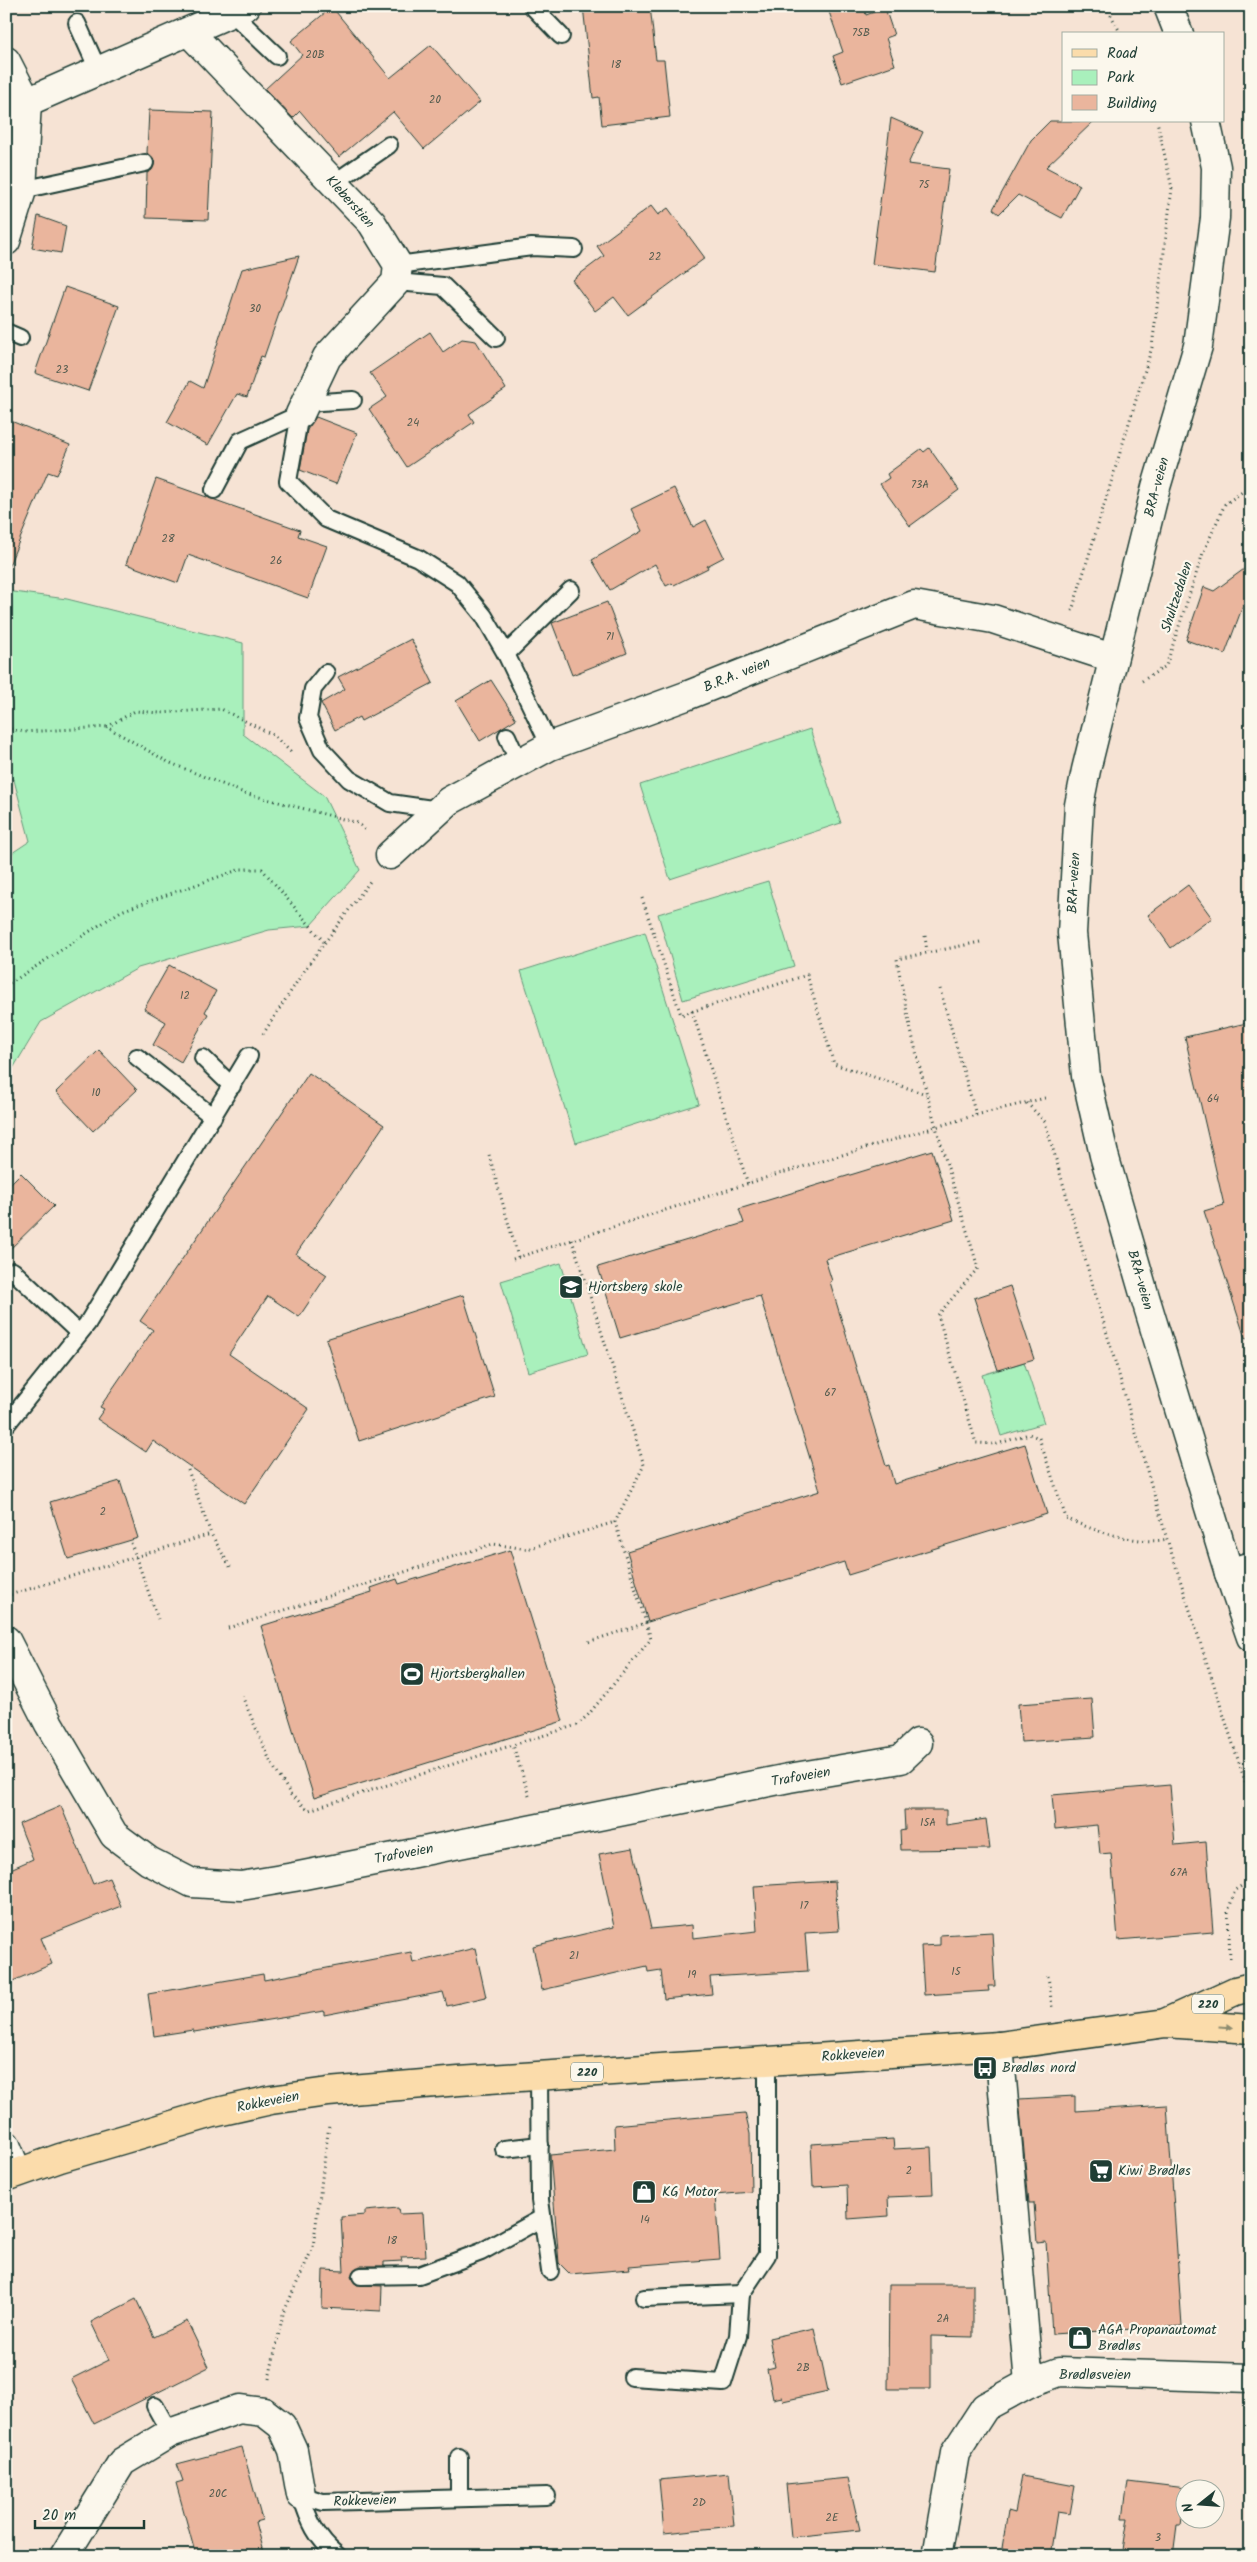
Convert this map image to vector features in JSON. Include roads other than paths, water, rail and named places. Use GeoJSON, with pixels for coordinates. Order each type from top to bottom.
{"type":"FeatureCollection","features":[{"type":"Feature","properties":{"kind":"main road","name":"Rokkeveien"},"geometry":{"type":"LineString","coordinates":[[1166,2023],[1235,1991],[1251,1987]]}},
{"type":"Feature","properties":{"kind":"main road","name":"Rokkeveien"},"geometry":{"type":"LineString","coordinates":[[11,2175],[213,2113],[271,2100],[328,2092],[539,2075],[998,2046],[1166,2023],[1251,2029]]}},
{"type":"Feature","properties":{"kind":"street"},"geometry":{"type":"LineString","coordinates":[[1168,6],[1178,32]]}},
{"type":"Feature","properties":{"kind":"street"},"geometry":{"type":"LineString","coordinates":[[27,102],[245,9]]}},
{"type":"Feature","properties":{"kind":"street","name":"Kleberstien"},"geometry":{"type":"LineString","coordinates":[[190,33],[372,223],[397,273]]}},
{"type":"Feature","properties":{"kind":"street"},"geometry":{"type":"LineString","coordinates":[[6,61],[27,102],[22,190],[6,241]]}},
{"type":"Feature","properties":{"kind":"street","name":"BRA-veien"},"geometry":{"type":"LineString","coordinates":[[1206,122],[1216,167],[1215,218],[1198,346],[1156,487],[1112,658],[1079,805],[1073,877],[1072,933],[1086,1076],[1104,1155],[1240,1570],[1251,1637]]}},
{"type":"Feature","properties":{"kind":"street"},"geometry":{"type":"LineString","coordinates":[[302,409],[328,357],[397,273]]}},
{"type":"Feature","properties":{"kind":"street","name":"B.R.A. veien"},"geometry":{"type":"LineString","coordinates":[[390,855],[449,801],[550,746],[914,605],[993,619],[1112,658]]}},
{"type":"Feature","properties":{"kind":"street","name":"Trafoveien"},"geometry":{"type":"LineString","coordinates":[[6,1640],[49,1724],[114,1836],[150,1861],[192,1883],[242,1886],[643,1809],[789,1778],[901,1759],[918,1743]]}},
{"type":"Feature","properties":{"kind":"street"},"geometry":{"type":"LineString","coordinates":[[998,2046],[1029,2383]]}},
{"type":"Feature","properties":{"kind":"street"},"geometry":{"type":"LineString","coordinates":[[6,2145],[11,2175]]}},
{"type":"Feature","properties":{"kind":"street","name":"Brødløsveien"},"geometry":{"type":"LineString","coordinates":[[937,2556],[955,2453],[985,2407],[1029,2383],[1059,2372],[1251,2378]]}},
{"type":"Feature","properties":{"kind":"street"},"geometry":{"type":"LineString","coordinates":[[64,2556],[122,2462],[170,2433],[239,2409],[264,2412],[282,2426],[293,2450],[302,2495]]}},
{"type":"Feature","properties":{"kind":"lane"},"geometry":{"type":"LineString","coordinates":[[532,6],[561,36]]}},
{"type":"Feature","properties":{"kind":"lane"},"geometry":{"type":"LineString","coordinates":[[245,9],[277,56]]}},
{"type":"Feature","properties":{"kind":"lane"},"geometry":{"type":"LineString","coordinates":[[77,23],[99,72]]}},
{"type":"Feature","properties":{"kind":"lane"},"geometry":{"type":"LineString","coordinates":[[334,184],[390,145]]}},
{"type":"Feature","properties":{"kind":"lane"},"geometry":{"type":"LineString","coordinates":[[22,190],[145,163]]}},
{"type":"Feature","properties":{"kind":"lane"},"geometry":{"type":"LineString","coordinates":[[397,273],[532,247],[574,249]]}},
{"type":"Feature","properties":{"kind":"lane"},"geometry":{"type":"LineString","coordinates":[[397,273],[444,286],[496,338]]}},
{"type":"Feature","properties":{"kind":"lane"},"geometry":{"type":"LineString","coordinates":[[214,490],[240,440],[302,409],[354,400]]}},
{"type":"Feature","properties":{"kind":"lane"},"geometry":{"type":"LineString","coordinates":[[302,409],[288,481],[326,519],[418,558],[457,583],[484,616],[506,654],[550,746]]}},
{"type":"Feature","properties":{"kind":"lane"},"geometry":{"type":"LineString","coordinates":[[506,654],[571,590]]}},
{"type":"Feature","properties":{"kind":"lane"},"geometry":{"type":"LineString","coordinates":[[326,673],[313,689],[308,718],[322,750],[349,779],[390,803],[439,810]]}},
{"type":"Feature","properties":{"kind":"lane"},"geometry":{"type":"LineString","coordinates":[[507,736],[520,763]]}},
{"type":"Feature","properties":{"kind":"lane"},"geometry":{"type":"LineString","coordinates":[[6,1424],[79,1333],[249,1056]]}},
{"type":"Feature","properties":{"kind":"lane"},"geometry":{"type":"LineString","coordinates":[[137,1057],[213,1116]]}},
{"type":"Feature","properties":{"kind":"lane"},"geometry":{"type":"LineString","coordinates":[[203,1058],[232,1086]]}},
{"type":"Feature","properties":{"kind":"lane"},"geometry":{"type":"LineString","coordinates":[[14,1271],[79,1333]]}},
{"type":"Feature","properties":{"kind":"lane"},"geometry":{"type":"LineString","coordinates":[[632,2377],[723,2383],[738,2336],[741,2294],[767,2255],[767,2060]]}},
{"type":"Feature","properties":{"kind":"lane"},"geometry":{"type":"LineString","coordinates":[[539,2075],[542,2218],[550,2271]]}},
{"type":"Feature","properties":{"kind":"lane"},"geometry":{"type":"LineString","coordinates":[[504,2149],[540,2145]]}},
{"type":"Feature","properties":{"kind":"lane"},"geometry":{"type":"LineString","coordinates":[[361,2276],[418,2275],[481,2252],[542,2218]]}},
{"type":"Feature","properties":{"kind":"lane"},"geometry":{"type":"LineString","coordinates":[[644,2298],[741,2294]]}},
{"type":"Feature","properties":{"kind":"lane"},"geometry":{"type":"LineString","coordinates":[[155,2406],[170,2433]]}},
{"type":"Feature","properties":{"kind":"lane"},"geometry":{"type":"LineString","coordinates":[[458,2458],[459,2497]]}},
{"type":"Feature","properties":{"kind":"lane"},"geometry":{"type":"LineString","coordinates":[[302,2495],[308,2520],[327,2548],[338,2556]]}},
{"type":"Feature","properties":{"kind":"lane","name":"Rokkeveien"},"geometry":{"type":"LineString","coordinates":[[302,2495],[323,2502],[547,2496]]}},
{"type":"Feature","properties":{"kind":"place","name":"Hjortsberg skole"},"geometry":{"type":"Point","coordinates":[571,1287]}},
{"type":"Feature","properties":{"kind":"place","name":"Hjortsberghallen"},"geometry":{"type":"Point","coordinates":[412,1674]}},
{"type":"Feature","properties":{"kind":"place","name":"Brødløs nord"},"geometry":{"type":"Point","coordinates":[985,2068]}},
{"type":"Feature","properties":{"kind":"place","name":"Kiwi Brødløs"},"geometry":{"type":"Point","coordinates":[1101,2171]}},
{"type":"Feature","properties":{"kind":"place","name":"KG Motor"},"geometry":{"type":"Point","coordinates":[644,2192]}},
{"type":"Feature","properties":{"kind":"place","name":"AGA Propanautomat Brødløs"},"geometry":{"type":"Point","coordinates":[1080,2338]}}]}
